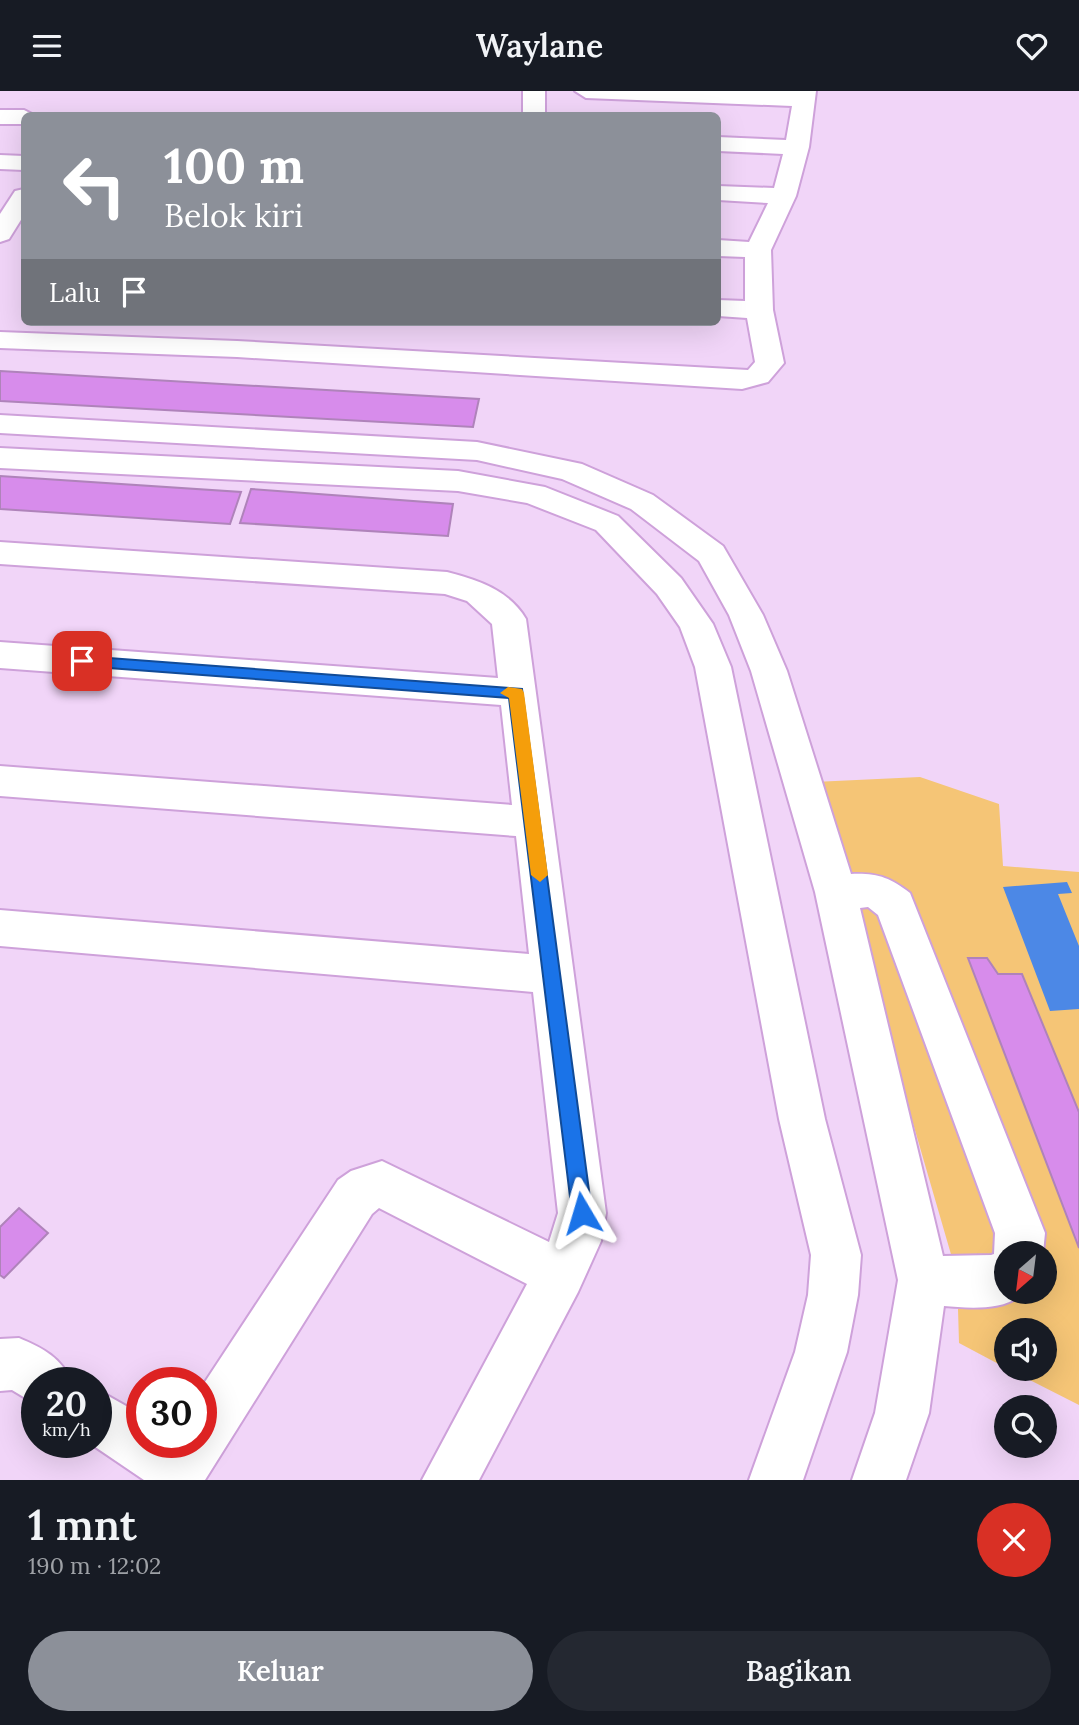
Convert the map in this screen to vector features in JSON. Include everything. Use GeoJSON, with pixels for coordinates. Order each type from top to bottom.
{"type":"FeatureCollection","features":[{"type":"Feature","properties":{"kind":"street"},"geometry":{"type":"LineString","coordinates":[[534,91],[534,112]]}},
{"type":"Feature","properties":{"kind":"street"},"geometry":{"type":"LineString","coordinates":[[0,340],[75,333],[237,349],[742,380],[758,376],[770,363],[759,310],[758,250],[784,196],[797,147],[805,96],[586,91]]}},
{"type":"Feature","properties":{"kind":"street"},"geometry":{"type":"LineString","coordinates":[[3,106],[21,115]]}},
{"type":"Feature","properties":{"kind":"street"},"geometry":{"type":"LineString","coordinates":[[721,144],[797,147]]}},
{"type":"Feature","properties":{"kind":"street"},"geometry":{"type":"LineString","coordinates":[[0,162],[21,163]]}},
{"type":"Feature","properties":{"kind":"street"},"geometry":{"type":"LineString","coordinates":[[721,193],[784,196]]}},
{"type":"Feature","properties":{"kind":"street"},"geometry":{"type":"LineString","coordinates":[[0,234],[21,201]]}},
{"type":"Feature","properties":{"kind":"street"},"geometry":{"type":"LineString","coordinates":[[721,248],[758,250]]}},
{"type":"Feature","properties":{"kind":"street"},"geometry":{"type":"LineString","coordinates":[[721,308],[759,310]]}},
{"type":"Feature","properties":{"kind":"street"},"geometry":{"type":"LineString","coordinates":[[0,424],[477,451],[571,471],[642,502],[711,554],[746,615],[769,671],[836,891],[908,1199],[923,1280],[902,1413],[879,1480]]}},
{"type":"Feature","properties":{"kind":"street"},"geometry":{"type":"LineString","coordinates":[[0,458],[458,481],[534,494],[607,523],[668,586],[696,624],[713,667],[802,1119],[836,1255],[834,1295],[821,1352],[776,1480]]}},
{"type":"Feature","properties":{"kind":"street"},"geometry":{"type":"LineString","coordinates":[[0,553],[447,583],[479,593],[509,619],[582,1213],[576,1241],[560,1275],[449,1480]]}},
{"type":"Feature","properties":{"kind":"street"},"geometry":{"type":"LineString","coordinates":[[0,655],[516,693]]}},
{"type":"Feature","properties":{"kind":"street"},"geometry":{"type":"LineString","coordinates":[[0,781],[533,822]]}},
{"type":"Feature","properties":{"kind":"street"},"geometry":{"type":"LineString","coordinates":[[836,891],[876,890],[895,905],[1020,1233],[1019,1241]]}},
{"type":"Feature","properties":{"kind":"street"},"geometry":{"type":"LineString","coordinates":[[0,928],[552,975]]}},
{"type":"Feature","properties":{"kind":"street"},"geometry":{"type":"LineString","coordinates":[[217,1412],[355,1197],[368,1187],[382,1184],[560,1275]]}},
{"type":"Feature","properties":{"kind":"street"},"geometry":{"type":"LineString","coordinates":[[923,1280],[971,1283],[994,1280]]}},
{"type":"Feature","properties":{"kind":"street"},"geometry":{"type":"LineString","coordinates":[[0,1365],[19,1364],[23,1367]]}},
{"type":"Feature","properties":{"kind":"shaded area"},"geometry":{"type":"Polygon","coordinates":[[[920,777],[999,804],[1003,866],[1079,872],[1079,1405],[1032,1381],[1057,1381],[1057,1318],[994,1318],[994,1362],[959,1343],[957,1275],[814,782],[920,777]]]}},
{"type":"Feature","properties":{"kind":"water"},"geometry":{"type":"Polygon","coordinates":[[[1067,882],[1072,893],[1058,894],[1079,946],[1079,1009],[1050,1011],[1003,887],[1067,882]]]}},
{"type":"Feature","properties":{"kind":"building"},"geometry":{"type":"Polygon","coordinates":[[[0,371],[479,399],[473,427],[0,401],[0,371]]]}},
{"type":"Feature","properties":{"kind":"building"},"geometry":{"type":"Polygon","coordinates":[[[0,476],[241,492],[230,524],[0,509],[0,476]]]}},
{"type":"Feature","properties":{"kind":"building"},"geometry":{"type":"Polygon","coordinates":[[[251,489],[453,504],[448,536],[240,523],[251,489]]]}},
{"type":"Feature","properties":{"kind":"building"},"geometry":{"type":"Polygon","coordinates":[[[968,958],[987,958],[998,974],[1022,974],[1079,1112],[1079,1248],[968,958]]]}},
{"type":"Feature","properties":{"kind":"building"},"geometry":{"type":"Polygon","coordinates":[[[19,1208],[48,1233],[4,1278],[0,1275],[0,1227],[19,1208]]]}},
{"type":"Feature","properties":{"kind":"slow traffic"},"geometry":{"type":"LineString","coordinates":[[508,693],[516,693],[540,875]]}},
{"type":"Feature","properties":{"kind":"route"},"geometry":{"type":"LineString","coordinates":[[82,661],[516,693],[582,1213]]}}]}
